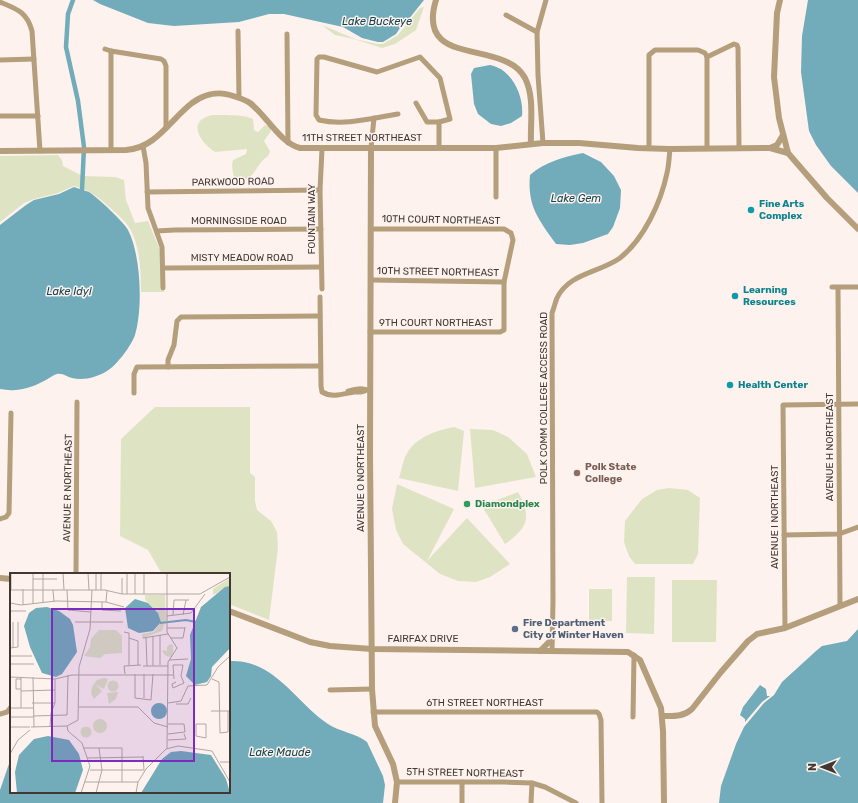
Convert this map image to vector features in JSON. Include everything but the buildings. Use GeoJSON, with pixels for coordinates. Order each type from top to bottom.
{"type":"FeatureCollection","features":[{"type":"Feature","properties":{"kind":"street"},"geometry":{"type":"LineString","coordinates":[[436,0],[432,10],[432,20],[435,31],[442,40],[454,47],[507,61],[518,69],[525,78],[531,98],[531,144]]}},
{"type":"Feature","properties":{"kind":"street"},"geometry":{"type":"LineString","coordinates":[[543,143],[538,75],[537,32],[546,0]]}},
{"type":"Feature","properties":{"kind":"street"},"geometry":{"type":"LineString","coordinates":[[780,0],[777,19],[774,77],[781,125],[788,153],[827,198],[858,229]]}},
{"type":"Feature","properties":{"kind":"street"},"geometry":{"type":"LineString","coordinates":[[0,2],[15,8],[26,17],[32,31],[40,151]]}},
{"type":"Feature","properties":{"kind":"street"},"geometry":{"type":"LineString","coordinates":[[506,15],[537,32]]}},
{"type":"Feature","properties":{"kind":"street"},"geometry":{"type":"LineString","coordinates":[[238,31],[239,98]]}},
{"type":"Feature","properties":{"kind":"street"},"geometry":{"type":"LineString","coordinates":[[287,34],[288,143]]}},
{"type":"Feature","properties":{"kind":"street"},"geometry":{"type":"LineString","coordinates":[[707,57],[734,44],[737,45],[739,148]]}},
{"type":"Feature","properties":{"kind":"street"},"geometry":{"type":"LineString","coordinates":[[105,49],[156,58],[164,61],[166,66],[166,127]]}},
{"type":"Feature","properties":{"kind":"street"},"geometry":{"type":"LineString","coordinates":[[649,148],[649,55],[655,50],[698,50],[705,53],[707,57],[707,148]]}},
{"type":"Feature","properties":{"kind":"street"},"geometry":{"type":"LineString","coordinates":[[111,51],[111,150]]}},
{"type":"Feature","properties":{"kind":"street"},"geometry":{"type":"LineString","coordinates":[[398,114],[353,122],[319,120],[316,116],[317,60],[319,57],[329,58],[377,72],[420,57],[440,78],[450,119],[440,122],[427,122],[416,103]]}},
{"type":"Feature","properties":{"kind":"street"},"geometry":{"type":"LineString","coordinates":[[0,60],[34,60]]}},
{"type":"Feature","properties":{"kind":"street","name":"11TH STREET NORTHEAST"},"geometry":{"type":"LineString","coordinates":[[0,151],[129,150],[143,146],[157,137],[191,104],[203,97],[226,94],[250,103],[288,143],[300,148],[496,148],[543,143],[579,142],[670,149],[770,148],[788,153]]}},
{"type":"Feature","properties":{"kind":"street"},"geometry":{"type":"LineString","coordinates":[[0,116],[38,116]]}},
{"type":"Feature","properties":{"kind":"street"},"geometry":{"type":"LineString","coordinates":[[371,148],[374,118]]}},
{"type":"Feature","properties":{"kind":"street"},"geometry":{"type":"LineString","coordinates":[[439,148],[440,122]]}},
{"type":"Feature","properties":{"kind":"street"},"geometry":{"type":"LineString","coordinates":[[770,148],[780,142],[784,135]]}},
{"type":"Feature","properties":{"kind":"street"},"geometry":{"type":"LineString","coordinates":[[143,146],[146,163],[148,208],[162,247],[163,288]]}},
{"type":"Feature","properties":{"kind":"street","name":"AVENUE O NORTHEAST"},"geometry":{"type":"LineString","coordinates":[[371,148],[371,280],[368,390],[372,689],[373,712],[378,733],[393,764],[398,782],[395,803]]}},
{"type":"Feature","properties":{"kind":"street"},"geometry":{"type":"LineString","coordinates":[[496,148],[496,197]]}},
{"type":"Feature","properties":{"kind":"street","name":"FOUNTAIN WAY"},"geometry":{"type":"LineString","coordinates":[[322,149],[320,190],[322,289]]}},
{"type":"Feature","properties":{"kind":"street","name":"POLK COMM COLLEGE ACCESS ROAD"},"geometry":{"type":"LineString","coordinates":[[552,651],[552,313],[557,298],[574,278],[606,266],[620,258],[645,228],[655,209],[662,190],[667,172],[670,149]]}},
{"type":"Feature","properties":{"kind":"street","name":"PARKWOOD ROAD"},"geometry":{"type":"LineString","coordinates":[[147,192],[320,190]]}},
{"type":"Feature","properties":{"kind":"street","name":"MORNINGSIDE ROAD"},"geometry":{"type":"LineString","coordinates":[[157,231],[321,229]]}},
{"type":"Feature","properties":{"kind":"street","name":"10TH COURT NORTHEAST"},"geometry":{"type":"LineString","coordinates":[[371,229],[504,229],[511,233],[513,240],[504,282]]}},
{"type":"Feature","properties":{"kind":"street","name":"MISTY MEADOW ROAD"},"geometry":{"type":"LineString","coordinates":[[163,268],[322,267]]}},
{"type":"Feature","properties":{"kind":"street","name":"10TH STREET NORTHEAST"},"geometry":{"type":"LineString","coordinates":[[371,280],[504,282]]}},
{"type":"Feature","properties":{"kind":"street","name":"9TH COURT NORTHEAST"},"geometry":{"type":"LineString","coordinates":[[370,332],[500,332],[504,330],[504,282]]}},
{"type":"Feature","properties":{"kind":"street"},"geometry":{"type":"LineString","coordinates":[[832,287],[858,287]]}},
{"type":"Feature","properties":{"kind":"street","name":"AVENUE H NORTHEAST"},"geometry":{"type":"LineString","coordinates":[[838,288],[840,606]]}},
{"type":"Feature","properties":{"kind":"street"},"geometry":{"type":"LineString","coordinates":[[320,298],[320,366],[322,392],[331,395],[342,394],[355,388],[364,388],[368,390]]}},
{"type":"Feature","properties":{"kind":"street"},"geometry":{"type":"LineString","coordinates":[[168,367],[168,360],[174,345],[177,321],[181,318],[320,316]]}},
{"type":"Feature","properties":{"kind":"street"},"geometry":{"type":"LineString","coordinates":[[134,393],[134,374],[138,368],[320,366]]}},
{"type":"Feature","properties":{"kind":"street","name":"AVENUE R NORTHEAST"},"geometry":{"type":"LineString","coordinates":[[76,573],[77,402]]}},
{"type":"Feature","properties":{"kind":"street"},"geometry":{"type":"LineString","coordinates":[[839,404],[858,404]]}},
{"type":"Feature","properties":{"kind":"street","name":"AVENUE I NORTHEAST"},"geometry":{"type":"LineString","coordinates":[[785,628],[784,405],[839,404]]}},
{"type":"Feature","properties":{"kind":"street"},"geometry":{"type":"LineString","coordinates":[[0,519],[7,516],[9,513],[11,413]]}},
{"type":"Feature","properties":{"kind":"street"},"geometry":{"type":"LineString","coordinates":[[784,535],[839,534],[858,526]]}},
{"type":"Feature","properties":{"kind":"street"},"geometry":{"type":"LineString","coordinates":[[0,578],[10,579]]}},
{"type":"Feature","properties":{"kind":"street"},"geometry":{"type":"LineString","coordinates":[[663,716],[679,716],[687,714],[696,705],[721,672],[753,637],[761,632],[785,628],[858,599]]}},
{"type":"Feature","properties":{"kind":"street","name":"FAIRFAX DRIVE"},"geometry":{"type":"LineString","coordinates":[[230,611],[310,642],[330,646],[372,649],[620,651],[628,652],[634,655]]}},
{"type":"Feature","properties":{"kind":"street"},"geometry":{"type":"LineString","coordinates":[[540,651],[552,639]]}},
{"type":"Feature","properties":{"kind":"street"},"geometry":{"type":"LineString","coordinates":[[634,655],[640,660],[660,704],[663,716],[664,803]]}},
{"type":"Feature","properties":{"kind":"street"},"geometry":{"type":"LineString","coordinates":[[633,716],[634,655]]}},
{"type":"Feature","properties":{"kind":"street"},"geometry":{"type":"LineString","coordinates":[[330,690],[372,689]]}},
{"type":"Feature","properties":{"kind":"street"},"geometry":{"type":"LineString","coordinates":[[0,714],[7,712],[10,708]]}},
{"type":"Feature","properties":{"kind":"street","name":"6TH STREET NORTHEAST"},"geometry":{"type":"LineString","coordinates":[[373,712],[597,712],[601,720],[602,803]]}},
{"type":"Feature","properties":{"kind":"street","name":"5TH STREET NORTHEAST"},"geometry":{"type":"LineString","coordinates":[[398,782],[532,783],[545,786],[576,803]]}},
{"type":"Feature","properties":{"kind":"street"},"geometry":{"type":"LineString","coordinates":[[462,782],[462,803]]}},
{"type":"Feature","properties":{"kind":"street"},"geometry":{"type":"LineString","coordinates":[[532,783],[532,803]]}},
{"type":"Feature","properties":{"kind":"green space"},"geometry":{"type":"Polygon","coordinates":[[[424,7],[416,30],[395,44],[382,48],[354,39],[335,35],[322,25],[355,39],[383,44],[398,35],[420,8],[424,7]]]}},
{"type":"Feature","properties":{"kind":"green space"},"geometry":{"type":"Polygon","coordinates":[[[212,115],[249,117],[253,119],[254,130],[258,132],[265,125],[270,127],[271,131],[264,141],[270,151],[269,155],[248,178],[234,178],[232,167],[233,160],[246,154],[247,149],[215,152],[209,148],[198,132],[199,122],[212,115]]]}},
{"type":"Feature","properties":{"kind":"green space"},"geometry":{"type":"Polygon","coordinates":[[[58,155],[62,160],[63,166],[83,176],[115,177],[124,180],[126,200],[135,223],[148,221],[160,250],[164,292],[141,292],[141,274],[138,255],[133,236],[129,228],[106,204],[95,195],[83,189],[74,186],[58,193],[34,199],[24,203],[0,222],[0,156],[58,155]]]}},
{"type":"Feature","properties":{"kind":"green space"},"geometry":{"type":"Polygon","coordinates":[[[155,407],[250,407],[250,473],[255,477],[255,501],[257,510],[271,521],[277,532],[278,548],[269,620],[230,604],[230,573],[161,573],[148,550],[120,536],[121,439],[155,407]]]}},
{"type":"Feature","properties":{"kind":"green space"},"geometry":{"type":"Polygon","coordinates":[[[454,427],[464,431],[458,491],[399,478],[407,453],[417,441],[438,431],[454,427]]]}},
{"type":"Feature","properties":{"kind":"green space"},"geometry":{"type":"Polygon","coordinates":[[[470,429],[493,430],[508,437],[527,454],[536,477],[475,488],[470,429]]]}},
{"type":"Feature","properties":{"kind":"green space"},"geometry":{"type":"Polygon","coordinates":[[[397,484],[454,509],[427,561],[467,518],[510,564],[490,577],[476,582],[458,581],[440,574],[403,544],[396,530],[392,509],[397,484]]]}},
{"type":"Feature","properties":{"kind":"green space"},"geometry":{"type":"Polygon","coordinates":[[[669,488],[688,490],[700,498],[698,554],[693,564],[635,564],[629,556],[624,542],[625,521],[642,499],[657,490],[669,488]]]}},
{"type":"Feature","properties":{"kind":"green space"},"geometry":{"type":"Polygon","coordinates":[[[518,492],[525,509],[525,521],[519,532],[505,544],[482,506],[518,492]]]}},
{"type":"Feature","properties":{"kind":"green space"},"geometry":{"type":"Polygon","coordinates":[[[627,577],[655,577],[654,634],[626,633],[627,577]]]}},
{"type":"Feature","properties":{"kind":"green space"},"geometry":{"type":"Polygon","coordinates":[[[672,580],[717,580],[716,642],[672,642],[672,580]]]}},
{"type":"Feature","properties":{"kind":"green space"},"geometry":{"type":"Polygon","coordinates":[[[589,589],[612,589],[612,621],[589,621],[589,589]]]}},
{"type":"Feature","properties":{"kind":"water","name":"Lake Buckeye"},"geometry":{"type":"Polygon","coordinates":[[[93,0],[424,0],[396,34],[383,42],[378,42],[362,38],[343,27],[284,14],[269,14],[239,22],[174,26],[148,23],[93,0]]]}},
{"type":"Feature","properties":{"kind":"water"},"geometry":{"type":"Polygon","coordinates":[[[808,0],[858,0],[858,193],[831,166],[816,145],[809,131],[801,72],[802,36],[808,0]]]}},
{"type":"Feature","properties":{"kind":"water"},"geometry":{"type":"Polygon","coordinates":[[[490,65],[505,72],[515,84],[521,100],[522,116],[511,123],[501,126],[491,124],[478,114],[474,104],[471,74],[474,68],[490,65]]]}},
{"type":"Feature","properties":{"kind":"water","name":"Lake Gem"},"geometry":{"type":"Polygon","coordinates":[[[583,153],[601,162],[614,176],[621,190],[620,208],[613,227],[608,234],[583,243],[570,245],[556,244],[544,227],[532,204],[530,195],[530,175],[548,163],[583,153]]]}},
{"type":"Feature","properties":{"kind":"water","name":"Lake Idyl"},"geometry":{"type":"Polygon","coordinates":[[[74,187],[93,194],[128,230],[136,253],[140,297],[138,324],[135,335],[119,360],[107,371],[99,375],[81,379],[57,374],[28,388],[17,390],[0,389],[0,225],[34,200],[59,194],[74,187]]]}},
{"type":"Feature","properties":{"kind":"water"},"geometry":{"type":"Polygon","coordinates":[[[858,629],[858,803],[719,803],[721,786],[736,744],[744,727],[764,703],[774,695],[782,682],[816,651],[822,646],[847,641],[858,629]]]}},
{"type":"Feature","properties":{"kind":"water","name":"Lake Maude"},"geometry":{"type":"Polygon","coordinates":[[[230,661],[244,662],[257,666],[268,672],[289,688],[328,724],[367,742],[383,776],[385,785],[383,803],[0,803],[0,790],[10,761],[10,793],[230,793],[230,661]]]}},
{"type":"Feature","properties":{"kind":"water"},"geometry":{"type":"Polygon","coordinates":[[[760,685],[766,689],[767,696],[770,696],[762,702],[745,722],[745,719],[740,715],[743,707],[760,685]]]}},
{"type":"Feature","properties":{"kind":"waterway"},"geometry":{"type":"LineString","coordinates":[[73,0],[68,14],[66,47],[78,101],[84,147],[82,190]]}},
{"type":"Feature","properties":{"kind":"place","name":"Fine Arts Complex"},"geometry":{"type":"Point","coordinates":[751,210]}},
{"type":"Feature","properties":{"kind":"place","name":"Learning Resources"},"geometry":{"type":"Point","coordinates":[735,296]}},
{"type":"Feature","properties":{"kind":"place","name":"Health Center"},"geometry":{"type":"Point","coordinates":[730,385]}},
{"type":"Feature","properties":{"kind":"place","name":"Polk State College"},"geometry":{"type":"Point","coordinates":[577,473]}},
{"type":"Feature","properties":{"kind":"place","name":"Diamondplex"},"geometry":{"type":"Point","coordinates":[467,504]}},
{"type":"Feature","properties":{"kind":"place","name":"Fire Department City of Winter Haven"},"geometry":{"type":"Point","coordinates":[515,629]}}]}
